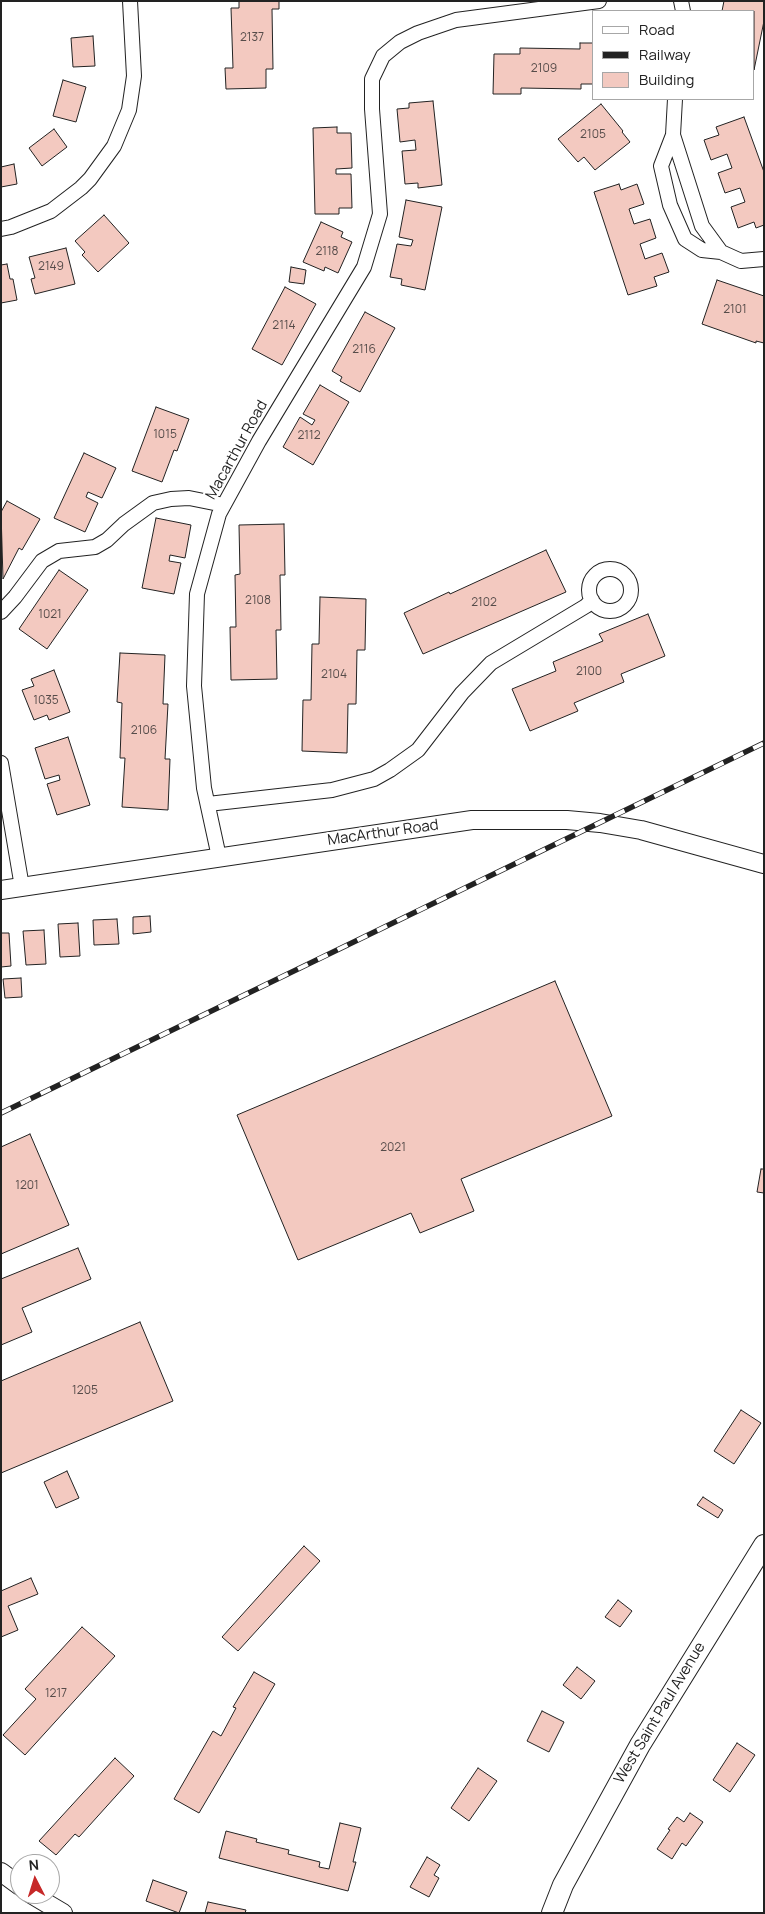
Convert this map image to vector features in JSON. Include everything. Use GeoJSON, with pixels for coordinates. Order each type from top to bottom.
{"type":"FeatureCollection","features":[{"type":"Feature","properties":{"kind":"main road","name":"West Saint Paul Avenue"},"geometry":{"type":"LineString","coordinates":[[552,1913],[563,1885],[640,1745],[764,1545]]}},
{"type":"Feature","properties":{"kind":"main road","name":"West Saint Paul Avenue"},"geometry":{"type":"LineString","coordinates":[[540,1913],[563,1885]]}},
{"type":"Feature","properties":{"kind":"street"},"geometry":{"type":"LineString","coordinates":[[1,229],[11,227],[51,211],[90,180],[114,146],[128,110],[134,76],[130,1]]}},
{"type":"Feature","properties":{"kind":"street","name":"Macarthur Road"},"geometry":{"type":"LineString","coordinates":[[219,857],[204,788],[194,686],[198,594],[219,514],[259,441],[364,267],[380,214],[372,109],[372,79],[382,56],[400,42],[418,33],[456,20],[599,1]]}},
{"type":"Feature","properties":{"kind":"street"},"geometry":{"type":"LineString","coordinates":[[675,100],[673,135],[661,166],[670,205],[684,239],[702,250],[721,252],[741,260],[764,259]]}},
{"type":"Feature","properties":{"kind":"street"},"geometry":{"type":"LineString","coordinates":[[673,135],[702,226],[721,252]]}},
{"type":"Feature","properties":{"kind":"street"},"geometry":{"type":"LineString","coordinates":[[1,612],[15,597],[42,560],[59,551],[95,547],[107,540],[124,524],[153,503],[171,498],[189,498],[224,505]]}},
{"type":"Feature","properties":{"kind":"street"},"geometry":{"type":"LineString","coordinates":[[208,804],[332,790],[374,779],[418,750],[462,693],[491,663],[586,606],[592,600]]}},
{"type":"Feature","properties":{"kind":"street"},"geometry":{"type":"LineString","coordinates":[[1,763],[22,887]]}},
{"type":"Feature","properties":{"kind":"street","name":"MacArthur Road"},"geometry":{"type":"LineString","coordinates":[[1,890],[472,820],[567,820],[600,823],[641,830],[764,864]]}},
{"type":"Feature","properties":{"kind":"street"},"geometry":{"type":"LineString","coordinates":[[48,1904],[63,1913]]}},
{"type":"Feature","properties":{"kind":"building"},"geometry":{"type":"Polygon","coordinates":[[[239,1],[279,1],[279,9],[272,9],[273,69],[266,69],[266,88],[226,89],[225,68],[233,68],[231,8],[239,8],[239,1]]]}},
{"type":"Feature","properties":{"kind":"building"},"geometry":{"type":"Polygon","coordinates":[[[724,1],[764,1],[764,21],[755,65],[755,10],[722,10],[724,1]]]}},
{"type":"Feature","properties":{"kind":"building"},"geometry":{"type":"Polygon","coordinates":[[[93,36],[95,66],[73,67],[71,38],[93,36]]]}},
{"type":"Feature","properties":{"kind":"building"},"geometry":{"type":"Polygon","coordinates":[[[580,43],[592,43],[592,84],[581,84],[581,89],[521,88],[521,94],[493,94],[494,54],[520,54],[520,48],[580,49],[580,43]]]}},
{"type":"Feature","properties":{"kind":"building"},"geometry":{"type":"Polygon","coordinates":[[[63,80],[86,87],[76,122],[53,116],[63,80]]]}},
{"type":"Feature","properties":{"kind":"building"},"geometry":{"type":"Polygon","coordinates":[[[433,101],[442,185],[418,188],[418,183],[405,184],[402,151],[416,150],[415,140],[400,142],[397,109],[409,108],[409,103],[433,101]]]}},
{"type":"Feature","properties":{"kind":"building"},"geometry":{"type":"Polygon","coordinates":[[[601,104],[630,142],[595,170],[584,157],[578,162],[558,139],[601,104]]]}},
{"type":"Feature","properties":{"kind":"building"},"geometry":{"type":"Polygon","coordinates":[[[744,117],[764,172],[764,225],[756,228],[754,222],[738,228],[731,207],[745,202],[740,188],[725,193],[718,173],[732,168],[727,154],[711,160],[704,140],[719,135],[716,127],[744,117]]]}},
{"type":"Feature","properties":{"kind":"building"},"geometry":{"type":"Polygon","coordinates":[[[337,127],[337,133],[351,133],[352,168],[336,169],[336,174],[351,174],[352,208],[339,208],[339,214],[315,214],[313,128],[337,127]]]}},
{"type":"Feature","properties":{"kind":"building"},"geometry":{"type":"Polygon","coordinates":[[[54,129],[67,147],[42,166],[29,148],[54,129]]]}},
{"type":"Feature","properties":{"kind":"building"},"geometry":{"type":"Polygon","coordinates":[[[14,164],[17,184],[1,187],[1,167],[14,164]]]}},
{"type":"Feature","properties":{"kind":"building"},"geometry":{"type":"Polygon","coordinates":[[[619,184],[621,190],[637,184],[644,204],[629,209],[634,224],[650,219],[656,238],[640,244],[645,259],[662,253],[669,272],[654,277],[657,286],[628,295],[594,192],[619,184]]]}},
{"type":"Feature","properties":{"kind":"building"},"geometry":{"type":"Polygon","coordinates":[[[406,200],[442,207],[425,290],[401,285],[402,279],[390,277],[397,244],[411,246],[413,240],[399,237],[406,200]]]}},
{"type":"Feature","properties":{"kind":"building"},"geometry":{"type":"Polygon","coordinates":[[[104,215],[129,243],[98,272],[82,255],[85,252],[75,241],[104,215]]]}},
{"type":"Feature","properties":{"kind":"building"},"geometry":{"type":"Polygon","coordinates":[[[321,222],[343,232],[341,237],[352,242],[338,273],[325,267],[324,271],[303,262],[321,222]]]}},
{"type":"Feature","properties":{"kind":"building"},"geometry":{"type":"Polygon","coordinates":[[[66,248],[75,284],[35,294],[31,279],[35,278],[29,257],[66,248]]]}},
{"type":"Feature","properties":{"kind":"building"},"geometry":{"type":"Polygon","coordinates":[[[7,264],[10,279],[13,279],[17,300],[1,303],[1,265],[7,264]]]}},
{"type":"Feature","properties":{"kind":"building"},"geometry":{"type":"Polygon","coordinates":[[[291,267],[306,270],[304,284],[289,282],[291,267]]]}},
{"type":"Feature","properties":{"kind":"building"},"geometry":{"type":"Polygon","coordinates":[[[717,280],[764,296],[764,343],[756,341],[756,343],[702,324],[717,280]]]}},
{"type":"Feature","properties":{"kind":"building"},"geometry":{"type":"Polygon","coordinates":[[[285,287],[316,304],[282,365],[252,349],[285,287]]]}},
{"type":"Feature","properties":{"kind":"building"},"geometry":{"type":"Polygon","coordinates":[[[365,312],[395,328],[360,392],[340,381],[342,377],[332,371],[365,312]]]}},
{"type":"Feature","properties":{"kind":"building"},"geometry":{"type":"Polygon","coordinates":[[[320,385],[349,402],[313,465],[283,447],[300,417],[312,425],[315,420],[303,414],[320,385]]]}},
{"type":"Feature","properties":{"kind":"building"},"geometry":{"type":"Polygon","coordinates":[[[156,407],[189,419],[177,451],[174,450],[162,482],[132,471],[156,407]]]}},
{"type":"Feature","properties":{"kind":"building"},"geometry":{"type":"Polygon","coordinates":[[[84,453],[116,468],[102,498],[88,492],[86,497],[98,503],[85,532],[54,518],[84,453]]]}},
{"type":"Feature","properties":{"kind":"building"},"geometry":{"type":"Polygon","coordinates":[[[7,501],[40,519],[22,550],[19,548],[3,579],[1,512],[7,501]]]}},
{"type":"Feature","properties":{"kind":"building"},"geometry":{"type":"Polygon","coordinates":[[[156,518],[191,525],[185,558],[170,555],[169,561],[181,563],[174,594],[142,588],[156,518]]]}},
{"type":"Feature","properties":{"kind":"building"},"geometry":{"type":"Polygon","coordinates":[[[284,524],[285,575],[280,575],[281,630],[276,630],[277,679],[231,680],[230,627],[236,627],[235,575],[240,574],[239,525],[284,524]]]}},
{"type":"Feature","properties":{"kind":"building"},"geometry":{"type":"Polygon","coordinates":[[[546,550],[566,592],[423,654],[404,613],[546,550]]]}},
{"type":"Feature","properties":{"kind":"building"},"geometry":{"type":"Polygon","coordinates":[[[59,570],[88,590],[47,649],[19,629],[59,570]]]}},
{"type":"Feature","properties":{"kind":"building"},"geometry":{"type":"Polygon","coordinates":[[[320,597],[366,599],[365,650],[357,650],[356,704],[348,704],[347,753],[302,751],[303,700],[311,700],[312,644],[319,644],[320,597]]]}},
{"type":"Feature","properties":{"kind":"building"},"geometry":{"type":"Polygon","coordinates":[[[648,614],[665,656],[621,674],[624,682],[574,703],[578,711],[530,731],[512,689],[556,671],[553,662],[603,641],[599,634],[648,614]]]}},
{"type":"Feature","properties":{"kind":"building"},"geometry":{"type":"Polygon","coordinates":[[[120,653],[165,655],[163,704],[168,704],[165,759],[170,759],[168,810],[122,807],[125,758],[120,758],[122,703],[117,702],[120,653]]]}},
{"type":"Feature","properties":{"kind":"building"},"geometry":{"type":"Polygon","coordinates":[[[54,670],[70,712],[49,720],[47,715],[34,720],[22,690],[34,686],[31,679],[54,670]]]}},
{"type":"Feature","properties":{"kind":"building"},"geometry":{"type":"Polygon","coordinates":[[[68,737],[90,805],[57,815],[47,784],[60,780],[59,775],[45,779],[35,748],[68,737]]]}},
{"type":"Feature","properties":{"kind":"building"},"geometry":{"type":"Polygon","coordinates":[[[150,916],[151,932],[133,934],[133,917],[150,916]]]}},
{"type":"Feature","properties":{"kind":"building"},"geometry":{"type":"Polygon","coordinates":[[[117,919],[119,944],[94,945],[93,920],[117,919]]]}},
{"type":"Feature","properties":{"kind":"building"},"geometry":{"type":"Polygon","coordinates":[[[78,923],[80,956],[60,957],[58,924],[78,923]]]}},
{"type":"Feature","properties":{"kind":"building"},"geometry":{"type":"Polygon","coordinates":[[[44,930],[46,964],[26,965],[23,931],[44,930]]]}},
{"type":"Feature","properties":{"kind":"building"},"geometry":{"type":"Polygon","coordinates":[[[1,933],[9,933],[11,966],[1,967],[1,933]]]}},
{"type":"Feature","properties":{"kind":"building"},"geometry":{"type":"Polygon","coordinates":[[[21,978],[22,997],[5,998],[3,979],[21,978]]]}},
{"type":"Feature","properties":{"kind":"building"},"geometry":{"type":"Polygon","coordinates":[[[555,981],[612,1116],[461,1179],[474,1211],[420,1233],[411,1213],[298,1260],[237,1115],[555,981]]]}},
{"type":"Feature","properties":{"kind":"building"},"geometry":{"type":"Polygon","coordinates":[[[30,1134],[69,1225],[1,1254],[1,1147],[30,1134]]]}},
{"type":"Feature","properties":{"kind":"building"},"geometry":{"type":"Polygon","coordinates":[[[761,1169],[764,1169],[764,1193],[757,1192],[761,1169]]]}},
{"type":"Feature","properties":{"kind":"building"},"geometry":{"type":"Polygon","coordinates":[[[78,1248],[91,1279],[22,1308],[32,1332],[1,1345],[1,1279],[78,1248]]]}},
{"type":"Feature","properties":{"kind":"building"},"geometry":{"type":"Polygon","coordinates":[[[140,1322],[173,1401],[1,1473],[1,1381],[140,1322]]]}},
{"type":"Feature","properties":{"kind":"building"},"geometry":{"type":"Polygon","coordinates":[[[741,1410],[761,1423],[734,1464],[714,1451],[741,1410]]]}},
{"type":"Feature","properties":{"kind":"building"},"geometry":{"type":"Polygon","coordinates":[[[67,1471],[79,1498],[56,1508],[44,1482],[67,1471]]]}},
{"type":"Feature","properties":{"kind":"building"},"geometry":{"type":"Polygon","coordinates":[[[703,1497],[723,1510],[718,1518],[697,1505],[703,1497]]]}},
{"type":"Feature","properties":{"kind":"building"},"geometry":{"type":"Polygon","coordinates":[[[304,1546],[320,1561],[238,1651],[222,1637],[304,1546]]]}},
{"type":"Feature","properties":{"kind":"building"},"geometry":{"type":"Polygon","coordinates":[[[31,1578],[38,1594],[8,1606],[18,1630],[1,1637],[1,1591],[31,1578]]]}},
{"type":"Feature","properties":{"kind":"building"},"geometry":{"type":"Polygon","coordinates":[[[618,1600],[632,1611],[620,1627],[605,1617],[618,1600]]]}},
{"type":"Feature","properties":{"kind":"building"},"geometry":{"type":"Polygon","coordinates":[[[82,1627],[115,1656],[25,1755],[3,1735],[36,1699],[25,1689],[82,1627]]]}},
{"type":"Feature","properties":{"kind":"building"},"geometry":{"type":"Polygon","coordinates":[[[577,1667],[595,1681],[581,1699],[563,1685],[577,1667]]]}},
{"type":"Feature","properties":{"kind":"building"},"geometry":{"type":"Polygon","coordinates":[[[254,1672],[275,1684],[199,1813],[174,1799],[213,1731],[221,1736],[236,1708],[233,1707],[254,1672]]]}},
{"type":"Feature","properties":{"kind":"building"},"geometry":{"type":"Polygon","coordinates":[[[542,1711],[564,1722],[549,1752],[527,1741],[542,1711]]]}},
{"type":"Feature","properties":{"kind":"building"},"geometry":{"type":"Polygon","coordinates":[[[737,1743],[755,1755],[730,1792],[713,1780],[737,1743]]]}},
{"type":"Feature","properties":{"kind":"building"},"geometry":{"type":"Polygon","coordinates":[[[115,1758],[134,1776],[79,1837],[75,1834],[57,1854],[39,1841],[115,1758]]]}},
{"type":"Feature","properties":{"kind":"building"},"geometry":{"type":"Polygon","coordinates":[[[478,1768],[497,1781],[469,1821],[451,1808],[478,1768]]]}},
{"type":"Feature","properties":{"kind":"building"},"geometry":{"type":"Polygon","coordinates":[[[690,1813],[703,1822],[686,1846],[682,1843],[672,1859],[657,1849],[677,1817],[684,1822],[690,1813]]]}},
{"type":"Feature","properties":{"kind":"building"},"geometry":{"type":"Polygon","coordinates":[[[340,1823],[361,1828],[353,1862],[356,1862],[348,1891],[219,1858],[226,1831],[257,1839],[256,1842],[289,1850],[288,1854],[320,1862],[319,1867],[329,1869],[340,1823]]]}},
{"type":"Feature","properties":{"kind":"building"},"geometry":{"type":"Polygon","coordinates":[[[427,1857],[440,1865],[434,1875],[439,1878],[429,1897],[410,1887],[427,1857]]]}},
{"type":"Feature","properties":{"kind":"building"},"geometry":{"type":"Polygon","coordinates":[[[153,1880],[187,1892],[179,1913],[146,1901],[153,1880]]]}},
{"type":"Feature","properties":{"kind":"building"},"geometry":{"type":"Polygon","coordinates":[[[208,1902],[246,1910],[245,1913],[205,1913],[208,1902]]]}},
{"type":"Feature","properties":{"kind":"railway"},"geometry":{"type":"LineString","coordinates":[[1,1113],[764,743]]}}]}
